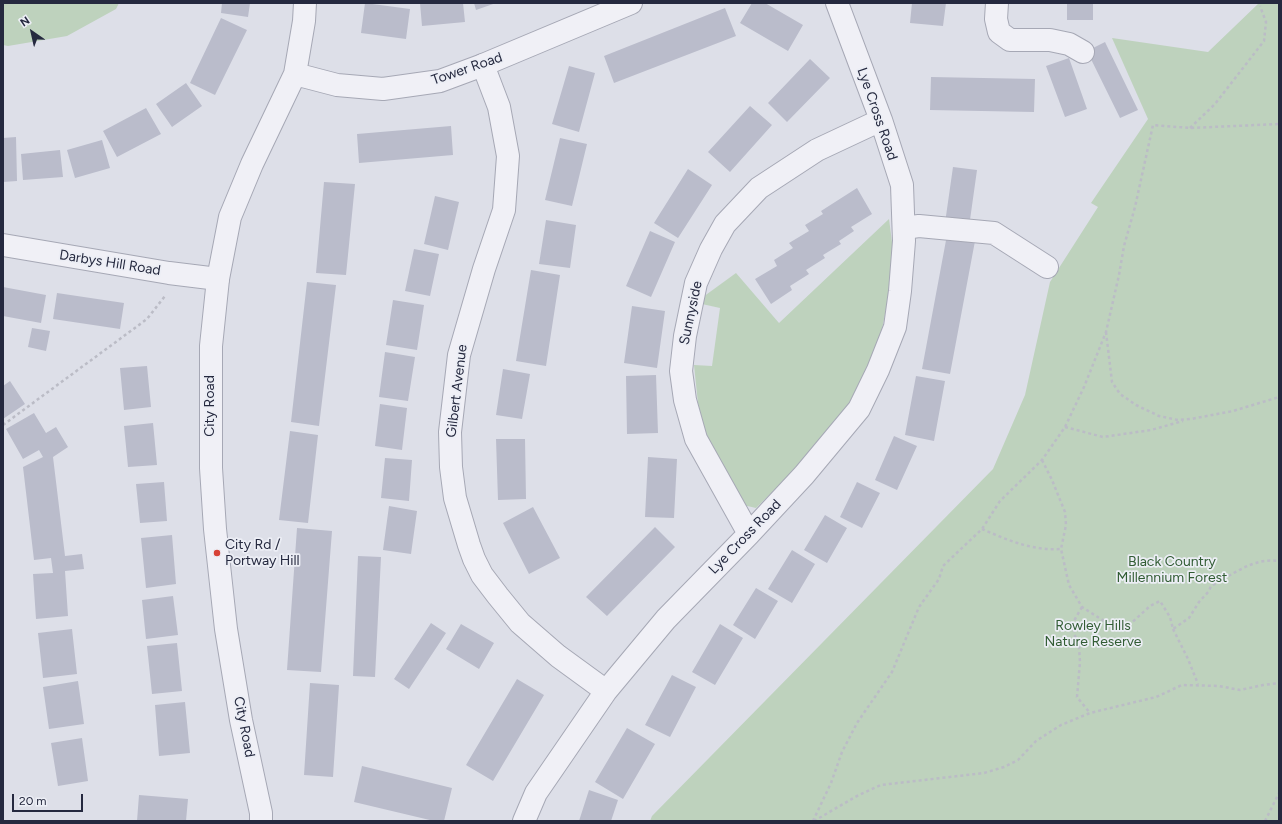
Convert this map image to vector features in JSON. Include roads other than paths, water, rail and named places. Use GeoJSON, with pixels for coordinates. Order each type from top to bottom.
{"type":"FeatureCollection","features":[{"type":"Feature","properties":{"kind":"street","name":"City Road"},"geometry":{"type":"LineString","coordinates":[[261,821],[261,813],[242,720],[226,629],[215,529],[211,468],[211,346],[218,279],[230,217],[252,164],[295,74],[304,22],[305,3]]}},
{"type":"Feature","properties":{"kind":"street","name":"Tower Road"},"geometry":{"type":"LineString","coordinates":[[295,74],[337,85],[383,89],[440,81],[483,65],[631,3]]}},
{"type":"Feature","properties":{"kind":"street","name":"Lye Cross Road"},"geometry":{"type":"LineString","coordinates":[[524,821],[536,793],[606,691],[666,619],[804,475],[859,409],[878,370],[895,327],[900,291],[904,241],[902,184],[881,120],[836,3]]}},
{"type":"Feature","properties":{"kind":"street"},"geometry":{"type":"LineString","coordinates":[[997,3],[996,19],[999,32],[1010,40],[1050,40],[1069,44],[1083,52]]}},
{"type":"Feature","properties":{"kind":"street","name":"Gilbert Avenue"},"geometry":{"type":"LineString","coordinates":[[483,65],[498,106],[508,156],[504,210],[484,269],[459,355],[450,432],[451,467],[455,498],[468,545],[474,559],[482,575],[498,596],[520,623],[558,656],[606,691]]}},
{"type":"Feature","properties":{"kind":"street","name":"Sunnyside"},"geometry":{"type":"LineString","coordinates":[[749,534],[696,439],[685,400],[681,372],[685,336],[696,282],[711,249],[725,224],[759,188],[817,150],[881,120]]}},
{"type":"Feature","properties":{"kind":"street"},"geometry":{"type":"LineString","coordinates":[[904,228],[919,226],[994,233],[1047,267]]}},
{"type":"Feature","properties":{"kind":"street","name":"Darbys Hill Road"},"geometry":{"type":"LineString","coordinates":[[3,245],[169,273],[218,279]]}},
{"type":"Feature","properties":{"kind":"place","name":"City Rd / Portway Hill"},"geometry":{"type":"Point","coordinates":[217,553]}},
{"type":"Feature","properties":{"kind":"park label","name":"Black Country Millennium Forest"},"geometry":{"type":"Point","coordinates":[1172,570]}},
{"type":"Feature","properties":{"kind":"park label","name":"Rowley Hills Nature Reserve"},"geometry":{"type":"Point","coordinates":[1093,634]}}]}
